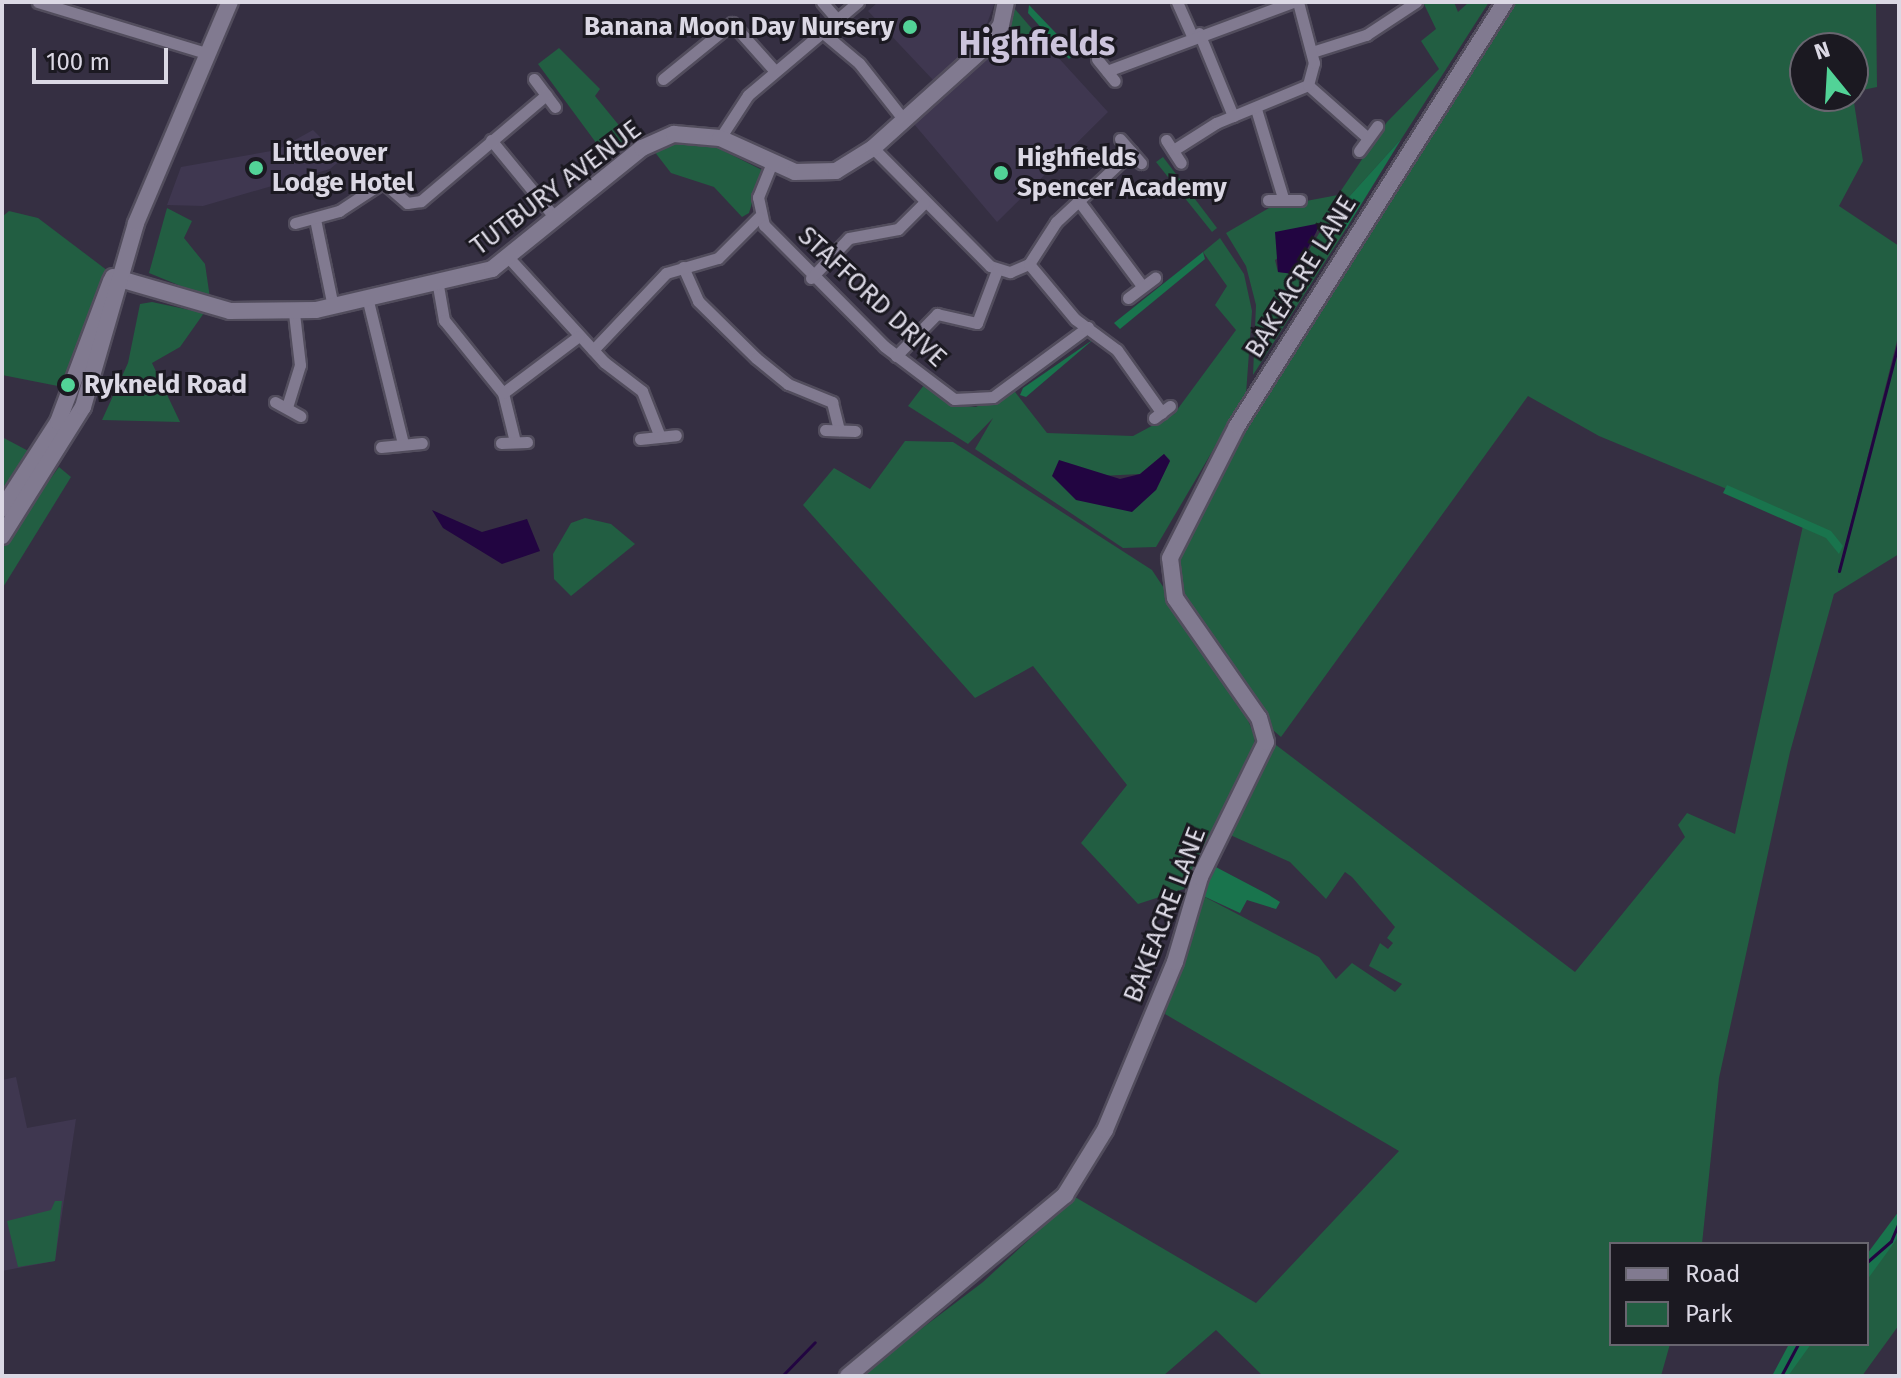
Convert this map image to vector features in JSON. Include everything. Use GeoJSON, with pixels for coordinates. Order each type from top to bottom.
{"type":"FeatureCollection","features":[{"type":"Feature","properties":{"kind":"street"},"geometry":{"type":"LineString","coordinates":[[38,2],[206,53]]}},
{"type":"Feature","properties":{"kind":"street"},"geometry":{"type":"LineString","coordinates":[[2,509],[77,382],[120,278],[136,223],[230,2]]}},
{"type":"Feature","properties":{"kind":"street"},"geometry":{"type":"LineString","coordinates":[[822,2],[837,19]]}},
{"type":"Feature","properties":{"kind":"street"},"geometry":{"type":"LineString","coordinates":[[720,138],[735,109],[774,70],[858,2]]}},
{"type":"Feature","properties":{"kind":"street","name":"TUTBURY AVENUE"},"geometry":{"type":"LineString","coordinates":[[120,278],[152,291],[230,311],[294,313],[333,307],[437,280],[478,275],[507,256],[653,142],[688,133],[720,138],[771,165],[814,174],[847,166],[873,148],[994,38],[1006,2]]}},
{"type":"Feature","properties":{"kind":"street"},"geometry":{"type":"LineString","coordinates":[[1177,2],[1233,116]]}},
{"type":"Feature","properties":{"kind":"street"},"geometry":{"type":"LineString","coordinates":[[1107,71],[1195,35],[1295,2],[1312,52],[1308,85]]}},
{"type":"Feature","properties":{"kind":"street"},"geometry":{"type":"LineString","coordinates":[[1312,52],[1366,35],[1416,2]]}},
{"type":"Feature","properties":{"kind":"street","name":"BAKEACRE LANE"},"geometry":{"type":"LineString","coordinates":[[848,1376],[1065,1195],[1105,1130],[1175,962],[1200,877],[1266,742],[1259,718],[1175,598],[1170,558],[1237,426],[1505,2]]}},
{"type":"Feature","properties":{"kind":"street"},"geometry":{"type":"LineString","coordinates":[[663,79],[732,23],[774,70]]}},
{"type":"Feature","properties":{"kind":"street"},"geometry":{"type":"LineString","coordinates":[[822,32],[859,63],[904,120]]}},
{"type":"Feature","properties":{"kind":"street"},"geometry":{"type":"LineString","coordinates":[[1097,59],[1115,81]]}},
{"type":"Feature","properties":{"kind":"street"},"geometry":{"type":"LineString","coordinates":[[534,79],[555,107]]}},
{"type":"Feature","properties":{"kind":"street"},"geometry":{"type":"LineString","coordinates":[[1175,149],[1233,116],[1308,85]]}},
{"type":"Feature","properties":{"kind":"street"},"geometry":{"type":"LineString","coordinates":[[1308,85],[1368,138]]}},
{"type":"Feature","properties":{"kind":"street"},"geometry":{"type":"LineString","coordinates":[[295,223],[315,219],[383,182],[412,204],[546,95]]}},
{"type":"Feature","properties":{"kind":"street"},"geometry":{"type":"LineString","coordinates":[[1256,109],[1283,198]]}},
{"type":"Feature","properties":{"kind":"street"},"geometry":{"type":"LineString","coordinates":[[1359,151],[1377,126]]}},
{"type":"Feature","properties":{"kind":"street"},"geometry":{"type":"LineString","coordinates":[[1120,139],[1141,163]]}},
{"type":"Feature","properties":{"kind":"street"},"geometry":{"type":"LineString","coordinates":[[491,140],[555,218]]}},
{"type":"Feature","properties":{"kind":"street"},"geometry":{"type":"LineString","coordinates":[[1166,140],[1175,149],[1181,163]]}},
{"type":"Feature","properties":{"kind":"street"},"geometry":{"type":"LineString","coordinates":[[873,148],[924,203],[997,270]]}},
{"type":"Feature","properties":{"kind":"street"},"geometry":{"type":"LineString","coordinates":[[997,270],[1029,264],[1078,200],[1131,152]]}},
{"type":"Feature","properties":{"kind":"street"},"geometry":{"type":"LineString","coordinates":[[593,350],[659,279],[683,267],[718,258],[759,217],[758,197],[771,165]]}},
{"type":"Feature","properties":{"kind":"street"},"geometry":{"type":"LineString","coordinates":[[1078,200],[1142,286]]}},
{"type":"Feature","properties":{"kind":"street"},"geometry":{"type":"LineString","coordinates":[[1268,200],[1300,200]]}},
{"type":"Feature","properties":{"kind":"street"},"geometry":{"type":"LineString","coordinates":[[811,278],[849,238],[898,229],[924,203]]}},
{"type":"Feature","properties":{"kind":"street","name":"STAFFORD DRIVE"},"geometry":{"type":"LineString","coordinates":[[759,217],[811,278],[896,356],[954,399],[980,401],[1088,327]]}},
{"type":"Feature","properties":{"kind":"street"},"geometry":{"type":"LineString","coordinates":[[315,219],[333,307]]}},
{"type":"Feature","properties":{"kind":"street"},"geometry":{"type":"LineString","coordinates":[[507,256],[579,336],[642,391],[660,437]]}},
{"type":"Feature","properties":{"kind":"street"},"geometry":{"type":"LineString","coordinates":[[1029,264],[1088,327],[1117,350],[1162,412]]}},
{"type":"Feature","properties":{"kind":"street"},"geometry":{"type":"LineString","coordinates":[[683,267],[698,301],[756,358],[788,384],[832,402],[839,430]]}},
{"type":"Feature","properties":{"kind":"street"},"geometry":{"type":"LineString","coordinates":[[896,356],[937,314],[977,323],[997,270]]}},
{"type":"Feature","properties":{"kind":"street"},"geometry":{"type":"LineString","coordinates":[[2,536],[78,418],[114,314],[120,278]]}},
{"type":"Feature","properties":{"kind":"street"},"geometry":{"type":"LineString","coordinates":[[1128,298],[1155,278]]}},
{"type":"Feature","properties":{"kind":"street"},"geometry":{"type":"LineString","coordinates":[[437,280],[444,320],[503,393],[521,442],[501,443]]}},
{"type":"Feature","properties":{"kind":"street"},"geometry":{"type":"LineString","coordinates":[[114,314],[152,291]]}},
{"type":"Feature","properties":{"kind":"street"},"geometry":{"type":"LineString","coordinates":[[367,297],[403,444]]}},
{"type":"Feature","properties":{"kind":"street"},"geometry":{"type":"LineString","coordinates":[[287,407],[299,377],[294,313]]}},
{"type":"Feature","properties":{"kind":"street"},"geometry":{"type":"LineString","coordinates":[[503,393],[579,336]]}},
{"type":"Feature","properties":{"kind":"street"},"geometry":{"type":"LineString","coordinates":[[275,402],[300,416]]}},
{"type":"Feature","properties":{"kind":"street"},"geometry":{"type":"LineString","coordinates":[[825,430],[855,431]]}},
{"type":"Feature","properties":{"kind":"street"},"geometry":{"type":"LineString","coordinates":[[640,439],[676,435]]}},
{"type":"Feature","properties":{"kind":"street"},"geometry":{"type":"LineString","coordinates":[[381,447],[422,443]]}},
{"type":"Feature","properties":{"kind":"shaded area"},"geometry":{"type":"Polygon","coordinates":[[[878,2],[995,2],[982,37],[933,80],[868,11],[878,2]]]}},
{"type":"Feature","properties":{"kind":"shaded area","name":"Highfields Spencer Academy"},"geometry":{"type":"Polygon","coordinates":[[[1033,30],[1108,112],[997,222],[914,124],[1005,39],[1013,48],[1033,30]]]}},
{"type":"Feature","properties":{"kind":"shaded area","name":"Littleover Lodge Hotel"},"geometry":{"type":"Polygon","coordinates":[[[313,130],[342,159],[330,169],[203,206],[167,205],[181,167],[277,150],[313,130]]]}},
{"type":"Feature","properties":{"kind":"shaded area"},"geometry":{"type":"Polygon","coordinates":[[[1321,223],[1294,274],[1278,272],[1275,232],[1321,223]]]}},
{"type":"Feature","properties":{"kind":"shaded area"},"geometry":{"type":"Polygon","coordinates":[[[1164,454],[1170,461],[1156,490],[1132,512],[1076,500],[1052,476],[1059,460],[1120,479],[1140,474],[1164,454]]]}},
{"type":"Feature","properties":{"kind":"shaded area"},"geometry":{"type":"Polygon","coordinates":[[[432,510],[482,532],[527,519],[540,551],[502,564],[443,528],[432,510]]]}},
{"type":"Feature","properties":{"kind":"shaded area"},"geometry":{"type":"Polygon","coordinates":[[[16,1077],[27,1128],[76,1119],[55,1261],[2,1271],[2,1080],[16,1077]]]}},
{"type":"Feature","properties":{"kind":"green space"},"geometry":{"type":"Polygon","coordinates":[[[1423,2],[1454,2],[1458,12],[1469,2],[1489,2],[1402,138],[1338,209],[1346,229],[1253,375],[1256,305],[1246,266],[1226,233],[1269,208],[1338,195],[1387,122],[1439,69],[1421,41],[1436,29],[1423,2]],[[1323,227],[1275,260],[1278,272],[1294,274],[1323,227]]]}},
{"type":"Feature","properties":{"kind":"green space"},"geometry":{"type":"Polygon","coordinates":[[[1504,2],[1876,2],[1877,87],[1869,89],[1869,32],[1789,32],[1789,112],[1855,112],[1863,161],[1839,206],[1899,246],[1899,333],[1837,578],[1899,345],[1899,554],[1834,594],[1790,752],[1719,1078],[1702,1242],[1609,1242],[1609,1346],[1669,1346],[1661,1376],[1263,1376],[1216,1330],[1163,1376],[859,1376],[983,1282],[1075,1197],[1256,1303],[1399,1151],[1165,1014],[1201,895],[1319,957],[1336,979],[1352,963],[1395,992],[1402,984],[1369,966],[1380,943],[1388,949],[1393,943],[1387,938],[1395,927],[1352,877],[1345,872],[1326,899],[1290,862],[1228,834],[1276,745],[1575,972],[1685,837],[1678,825],[1687,813],[1735,834],[1804,521],[1599,436],[1528,396],[1281,737],[1259,718],[1171,586],[1181,534],[1504,2]]]}},
{"type":"Feature","properties":{"kind":"green space"},"geometry":{"type":"Polygon","coordinates":[[[1029,5],[1075,53],[1069,59],[1028,13],[1029,5]]]}},
{"type":"Feature","properties":{"kind":"green space"},"geometry":{"type":"Polygon","coordinates":[[[1015,9],[1033,30],[1013,48],[1005,39],[1015,9]]]}},
{"type":"Feature","properties":{"kind":"green space"},"geometry":{"type":"Polygon","coordinates":[[[559,48],[600,89],[595,96],[631,140],[618,150],[606,145],[613,154],[608,159],[538,64],[559,48]]]}},
{"type":"Feature","properties":{"kind":"green space"},"geometry":{"type":"Polygon","coordinates":[[[1402,138],[1346,229],[1338,209],[1402,138]]]}},
{"type":"Feature","properties":{"kind":"green space"},"geometry":{"type":"Polygon","coordinates":[[[674,141],[712,145],[762,170],[749,213],[742,217],[714,187],[671,173],[654,151],[674,141]]]}},
{"type":"Feature","properties":{"kind":"green space"},"geometry":{"type":"Polygon","coordinates":[[[1163,157],[1217,228],[1212,232],[1156,162],[1163,157]]]}},
{"type":"Feature","properties":{"kind":"green space"},"geometry":{"type":"Polygon","coordinates":[[[167,208],[192,221],[184,238],[205,264],[210,298],[149,273],[167,208]]]}},
{"type":"Feature","properties":{"kind":"green space"},"geometry":{"type":"Polygon","coordinates":[[[9,211],[38,218],[108,271],[63,387],[2,375],[2,217],[9,211]]]}},
{"type":"Feature","properties":{"kind":"green space"},"geometry":{"type":"Polygon","coordinates":[[[1220,238],[1244,274],[1252,311],[1246,394],[1156,547],[1123,548],[975,449],[993,418],[968,444],[908,406],[924,385],[956,405],[976,407],[1012,388],[1047,433],[1133,436],[1174,414],[1236,330],[1215,305],[1227,286],[1203,252],[1220,238]],[[1164,454],[1140,474],[1100,476],[1156,490],[1170,460],[1164,454]]]}},
{"type":"Feature","properties":{"kind":"green space"},"geometry":{"type":"Polygon","coordinates":[[[1203,252],[1205,259],[1120,329],[1114,323],[1203,252]]]}},
{"type":"Feature","properties":{"kind":"green space"},"geometry":{"type":"Polygon","coordinates":[[[152,302],[204,313],[180,347],[152,363],[180,422],[102,420],[128,363],[140,304],[152,302]]]}},
{"type":"Feature","properties":{"kind":"green space"},"geometry":{"type":"Polygon","coordinates":[[[1094,339],[1026,397],[1020,395],[1023,388],[1094,339]]]}},
{"type":"Feature","properties":{"kind":"green space"},"geometry":{"type":"Polygon","coordinates":[[[2,437],[34,454],[2,497],[2,437]]]}},
{"type":"Feature","properties":{"kind":"green space"},"geometry":{"type":"Polygon","coordinates":[[[905,441],[953,442],[1152,570],[1242,706],[1255,737],[1252,761],[1184,889],[1138,904],[1081,843],[1127,785],[1033,666],[975,698],[803,505],[834,468],[870,489],[905,441]]]}},
{"type":"Feature","properties":{"kind":"green space"},"geometry":{"type":"Polygon","coordinates":[[[59,467],[71,477],[2,589],[2,544],[59,467]]]}},
{"type":"Feature","properties":{"kind":"green space"},"geometry":{"type":"Polygon","coordinates":[[[1727,485],[1831,531],[1843,546],[1839,554],[1826,538],[1723,493],[1727,485]]]}},
{"type":"Feature","properties":{"kind":"green space"},"geometry":{"type":"Polygon","coordinates":[[[585,518],[611,524],[635,544],[571,596],[554,579],[553,554],[571,523],[585,518]]]}},
{"type":"Feature","properties":{"kind":"green space"},"geometry":{"type":"Polygon","coordinates":[[[1212,865],[1280,902],[1276,909],[1247,900],[1240,913],[1201,895],[1212,865]]]}},
{"type":"Feature","properties":{"kind":"green space"},"geometry":{"type":"Polygon","coordinates":[[[55,1201],[62,1201],[55,1261],[18,1267],[7,1221],[51,1210],[55,1201]]]}},
{"type":"Feature","properties":{"kind":"green space"},"geometry":{"type":"Polygon","coordinates":[[[1899,1211],[1899,1236],[1869,1277],[1869,1251],[1899,1211]]]}},
{"type":"Feature","properties":{"kind":"green space"},"geometry":{"type":"Polygon","coordinates":[[[1899,1222],[1899,1325],[1862,1376],[1781,1376],[1797,1346],[1869,1346],[1869,1260],[1899,1222]]]}},
{"type":"Feature","properties":{"kind":"green space"},"geometry":{"type":"Polygon","coordinates":[[[1788,1346],[1810,1346],[1788,1376],[1772,1376],[1788,1346]]]}},
{"type":"Feature","properties":{"kind":"waterway"},"geometry":{"type":"LineString","coordinates":[[1839,571],[1899,340]]}},
{"type":"Feature","properties":{"kind":"waterway"},"geometry":{"type":"LineString","coordinates":[[1869,1260],[1891,1241],[1899,1222]]}},
{"type":"Feature","properties":{"kind":"waterway"},"geometry":{"type":"LineString","coordinates":[[782,1376],[815,1342]]}},
{"type":"Feature","properties":{"kind":"waterway"},"geometry":{"type":"LineString","coordinates":[[1781,1376],[1797,1346]]}},
{"type":"Feature","properties":{"kind":"place","name":"Banana Moon Day Nursery"},"geometry":{"type":"Point","coordinates":[910,27]}},
{"type":"Feature","properties":{"kind":"place","name":"Littleover Lodge Hotel"},"geometry":{"type":"Point","coordinates":[256,168]}},
{"type":"Feature","properties":{"kind":"place","name":"Highfields Spencer Academy"},"geometry":{"type":"Point","coordinates":[1001,173]}},
{"type":"Feature","properties":{"kind":"place","name":"Rykneld Road"},"geometry":{"type":"Point","coordinates":[68,385]}},
{"type":"Feature","properties":{"kind":"district","name":"Highfields"},"geometry":{"type":"Point","coordinates":[1037,44]}}]}
